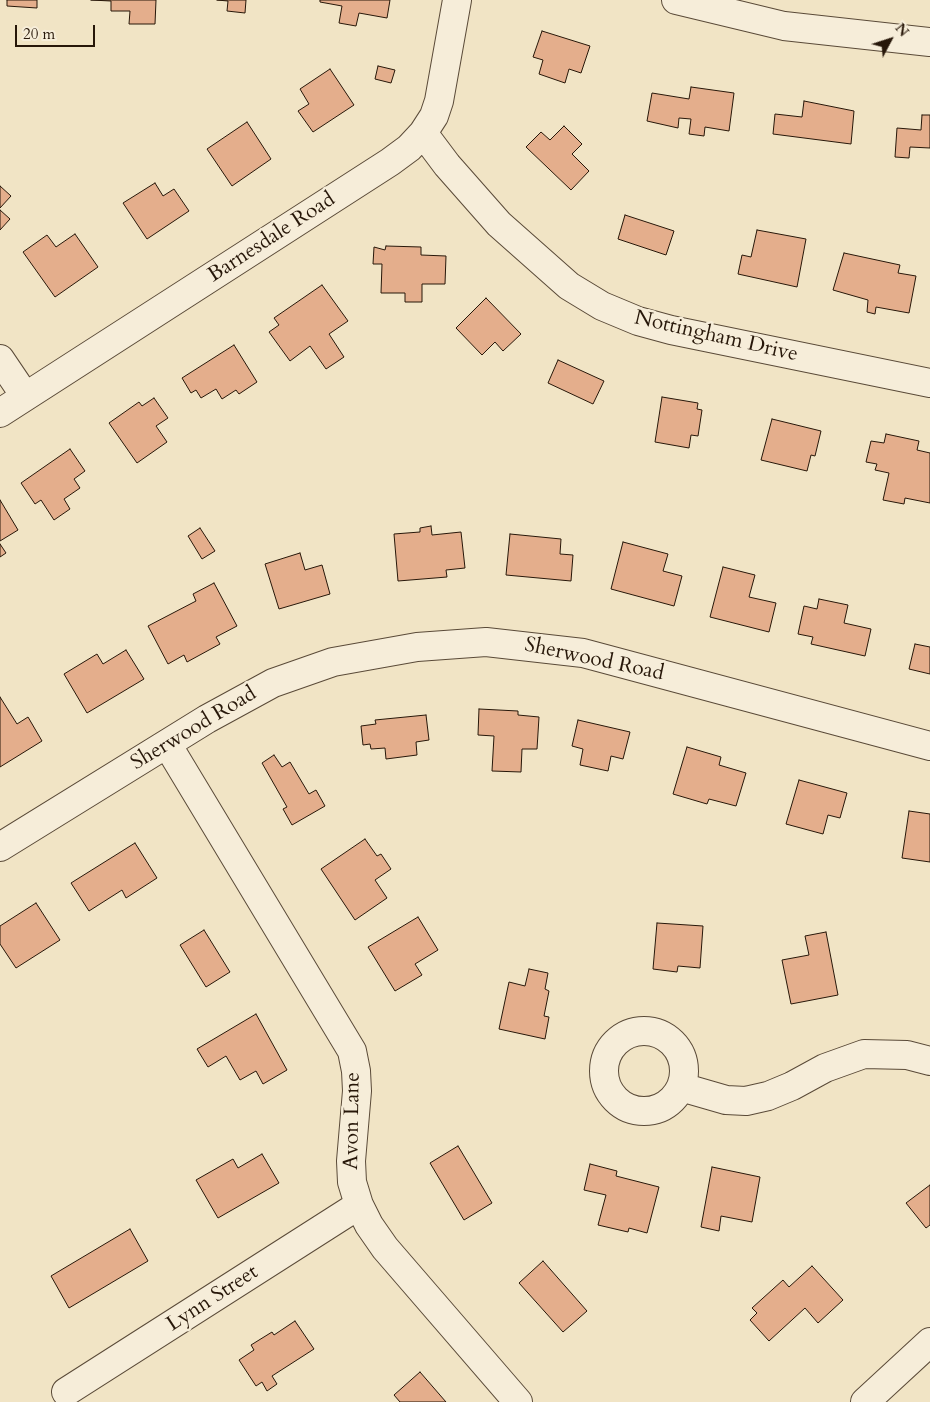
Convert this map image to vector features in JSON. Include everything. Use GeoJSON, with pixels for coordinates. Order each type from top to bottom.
{"type":"FeatureCollection","features":[{"type":"Feature","properties":{"kind":"street","name":"Barnesdale Road"},"geometry":{"type":"LineString","coordinates":[[0,412],[390,162],[423,133],[434,116],[439,101],[457,0]]}},
{"type":"Feature","properties":{"kind":"street"},"geometry":{"type":"LineString","coordinates":[[676,0],[784,26],[930,42]]}},
{"type":"Feature","properties":{"kind":"street","name":"Nottingham Drive"},"geometry":{"type":"LineString","coordinates":[[423,133],[447,165],[499,224],[569,286],[602,306],[638,321],[671,330],[930,383]]}},
{"type":"Feature","properties":{"kind":"street"},"geometry":{"type":"LineString","coordinates":[[0,359],[25,396]]}},
{"type":"Feature","properties":{"kind":"street","name":"Sherwood Road"},"geometry":{"type":"LineString","coordinates":[[0,847],[240,700],[301,672],[374,653],[453,643],[486,642],[550,648],[616,661],[930,746]]}},
{"type":"Feature","properties":{"kind":"street","name":"Avon Lane"},"geometry":{"type":"LineString","coordinates":[[167,744],[352,1051],[356,1071],[351,1161],[352,1182],[359,1205],[369,1225],[386,1248],[518,1402]]}},
{"type":"Feature","properties":{"kind":"street"},"geometry":{"type":"LineString","coordinates":[[681,1087],[726,1100],[746,1101],[768,1096],[792,1086],[825,1068],[864,1054],[907,1055],[930,1061]]}},
{"type":"Feature","properties":{"kind":"street","name":"Lynn Street"},"geometry":{"type":"LineString","coordinates":[[66,1392],[359,1205]]}},
{"type":"Feature","properties":{"kind":"street"},"geometry":{"type":"LineString","coordinates":[[864,1402],[930,1342]]}},
{"type":"Feature","properties":{"kind":"building"},"geometry":{"type":"Polygon","coordinates":[[[7,0],[37,0],[37,8],[7,6],[7,0]]]}},
{"type":"Feature","properties":{"kind":"building"},"geometry":{"type":"Polygon","coordinates":[[[91,0],[156,0],[155,24],[129,24],[130,11],[111,11],[111,1],[91,0]]]}},
{"type":"Feature","properties":{"kind":"building"},"geometry":{"type":"Polygon","coordinates":[[[217,0],[246,0],[245,13],[227,11],[228,1],[217,0]]]}},
{"type":"Feature","properties":{"kind":"building"},"geometry":{"type":"Polygon","coordinates":[[[320,0],[390,0],[387,18],[359,13],[356,26],[339,23],[342,6],[320,2],[320,0]]]}},
{"type":"Feature","properties":{"kind":"building"},"geometry":{"type":"Polygon","coordinates":[[[542,31],[590,46],[581,73],[569,69],[565,83],[539,74],[543,60],[533,57],[542,31]]]}},
{"type":"Feature","properties":{"kind":"building"},"geometry":{"type":"Polygon","coordinates":[[[378,66],[395,70],[391,83],[375,79],[378,66]]]}},
{"type":"Feature","properties":{"kind":"building"},"geometry":{"type":"Polygon","coordinates":[[[330,69],[354,105],[313,132],[298,111],[309,104],[300,89],[330,69]]]}},
{"type":"Feature","properties":{"kind":"building"},"geometry":{"type":"Polygon","coordinates":[[[691,87],[734,93],[729,131],[705,127],[704,136],[689,134],[691,119],[679,118],[678,128],[647,121],[652,93],[689,99],[691,87]]]}},
{"type":"Feature","properties":{"kind":"building"},"geometry":{"type":"Polygon","coordinates":[[[804,101],[854,111],[851,144],[773,134],[775,114],[802,117],[804,101]]]}},
{"type":"Feature","properties":{"kind":"building"},"geometry":{"type":"Polygon","coordinates":[[[922,115],[930,115],[930,148],[910,147],[909,158],[895,157],[897,128],[921,130],[922,115]]]}},
{"type":"Feature","properties":{"kind":"building"},"geometry":{"type":"Polygon","coordinates":[[[247,122],[271,159],[232,186],[207,149],[247,122]]]}},
{"type":"Feature","properties":{"kind":"building"},"geometry":{"type":"Polygon","coordinates":[[[564,126],[582,144],[572,154],[589,171],[571,190],[526,147],[541,132],[550,140],[564,126]]]}},
{"type":"Feature","properties":{"kind":"building"},"geometry":{"type":"Polygon","coordinates":[[[155,183],[163,196],[174,189],[189,211],[147,239],[123,203],[155,183]]]}},
{"type":"Feature","properties":{"kind":"building"},"geometry":{"type":"Polygon","coordinates":[[[0,186],[11,196],[0,208],[0,186]]]}},
{"type":"Feature","properties":{"kind":"building"},"geometry":{"type":"Polygon","coordinates":[[[0,210],[10,219],[0,230],[0,210]]]}},
{"type":"Feature","properties":{"kind":"building"},"geometry":{"type":"Polygon","coordinates":[[[625,215],[674,231],[666,255],[618,239],[625,215]]]}},
{"type":"Feature","properties":{"kind":"building"},"geometry":{"type":"Polygon","coordinates":[[[757,230],[806,239],[797,287],[738,274],[742,255],[751,257],[757,230]]]}},
{"type":"Feature","properties":{"kind":"building"},"geometry":{"type":"Polygon","coordinates":[[[75,234],[98,267],[55,297],[23,252],[47,235],[56,247],[75,234]]]}},
{"type":"Feature","properties":{"kind":"building"},"geometry":{"type":"Polygon","coordinates":[[[386,246],[421,247],[421,255],[446,256],[445,284],[422,284],[422,302],[405,302],[405,293],[381,293],[382,264],[373,264],[374,247],[385,250],[386,246]]]}},
{"type":"Feature","properties":{"kind":"building"},"geometry":{"type":"Polygon","coordinates":[[[844,253],[900,265],[898,273],[916,276],[909,313],[876,307],[875,314],[867,312],[868,300],[833,290],[844,253]]]}},
{"type":"Feature","properties":{"kind":"building"},"geometry":{"type":"Polygon","coordinates":[[[322,285],[348,321],[329,334],[344,357],[326,369],[310,346],[290,361],[269,332],[279,325],[274,318],[322,285]]]}},
{"type":"Feature","properties":{"kind":"building"},"geometry":{"type":"Polygon","coordinates":[[[486,298],[521,334],[503,351],[495,342],[482,355],[456,328],[486,298]]]}},
{"type":"Feature","properties":{"kind":"building"},"geometry":{"type":"Polygon","coordinates":[[[234,345],[257,382],[239,394],[236,390],[222,399],[216,389],[201,398],[196,390],[191,393],[182,378],[234,345]]]}},
{"type":"Feature","properties":{"kind":"building"},"geometry":{"type":"Polygon","coordinates":[[[558,360],[604,381],[593,404],[548,383],[558,360]]]}},
{"type":"Feature","properties":{"kind":"building"},"geometry":{"type":"Polygon","coordinates":[[[662,397],[698,403],[697,409],[702,410],[698,436],[691,435],[689,448],[655,442],[662,397]]]}},
{"type":"Feature","properties":{"kind":"building"},"geometry":{"type":"Polygon","coordinates":[[[154,398],[168,418],[156,426],[167,442],[137,463],[109,423],[139,402],[142,406],[154,398]]]}},
{"type":"Feature","properties":{"kind":"building"},"geometry":{"type":"Polygon","coordinates":[[[772,419],[821,431],[815,456],[811,455],[807,471],[761,460],[772,419]]]}},
{"type":"Feature","properties":{"kind":"building"},"geometry":{"type":"Polygon","coordinates":[[[886,434],[919,441],[917,450],[930,453],[930,503],[905,498],[904,504],[883,500],[889,473],[875,470],[877,464],[866,462],[871,441],[884,443],[886,434]]]}},
{"type":"Feature","properties":{"kind":"building"},"geometry":{"type":"Polygon","coordinates":[[[70,449],[85,471],[74,479],[80,488],[64,499],[70,509],[54,520],[41,500],[35,504],[21,483],[70,449]]]}},
{"type":"Feature","properties":{"kind":"building"},"geometry":{"type":"Polygon","coordinates":[[[0,500],[18,530],[0,541],[0,500]]]}},
{"type":"Feature","properties":{"kind":"building"},"geometry":{"type":"Polygon","coordinates":[[[431,526],[432,535],[461,532],[465,568],[446,570],[447,577],[398,581],[394,534],[420,532],[420,528],[431,526]]]}},
{"type":"Feature","properties":{"kind":"building"},"geometry":{"type":"Polygon","coordinates":[[[200,528],[215,551],[202,559],[188,536],[200,528]]]}},
{"type":"Feature","properties":{"kind":"building"},"geometry":{"type":"Polygon","coordinates":[[[510,534],[561,539],[560,554],[573,555],[571,581],[506,575],[510,534]]]}},
{"type":"Feature","properties":{"kind":"building"},"geometry":{"type":"Polygon","coordinates":[[[623,542],[668,554],[663,571],[682,576],[674,606],[611,589],[623,542]]]}},
{"type":"Feature","properties":{"kind":"building"},"geometry":{"type":"Polygon","coordinates":[[[0,544],[6,553],[0,557],[0,544]]]}},
{"type":"Feature","properties":{"kind":"building"},"geometry":{"type":"Polygon","coordinates":[[[300,553],[305,570],[322,565],[330,594],[279,609],[265,564],[300,553]]]}},
{"type":"Feature","properties":{"kind":"building"},"geometry":{"type":"Polygon","coordinates":[[[723,567],[755,575],[749,597],[776,603],[769,632],[710,617],[723,567]]]}},
{"type":"Feature","properties":{"kind":"building"},"geometry":{"type":"Polygon","coordinates":[[[214,583],[237,626],[216,637],[220,644],[187,662],[184,655],[168,664],[148,626],[196,601],[193,594],[214,583]]]}},
{"type":"Feature","properties":{"kind":"building"},"geometry":{"type":"Polygon","coordinates":[[[819,599],[848,605],[844,623],[871,629],[865,656],[811,644],[813,637],[798,634],[804,606],[817,609],[819,599]]]}},
{"type":"Feature","properties":{"kind":"building"},"geometry":{"type":"Polygon","coordinates":[[[915,644],[930,647],[930,674],[909,669],[915,644]]]}},
{"type":"Feature","properties":{"kind":"building"},"geometry":{"type":"Polygon","coordinates":[[[126,650],[144,679],[87,713],[64,674],[97,654],[103,664],[126,650]]]}},
{"type":"Feature","properties":{"kind":"building"},"geometry":{"type":"Polygon","coordinates":[[[0,697],[17,724],[28,717],[42,741],[0,767],[0,697]]]}},
{"type":"Feature","properties":{"kind":"building"},"geometry":{"type":"Polygon","coordinates":[[[479,709],[518,711],[518,715],[539,717],[537,749],[522,749],[521,772],[492,771],[494,736],[478,735],[479,709]]]}},
{"type":"Feature","properties":{"kind":"building"},"geometry":{"type":"Polygon","coordinates":[[[426,715],[429,740],[416,742],[417,755],[386,759],[385,748],[371,749],[370,744],[363,745],[361,726],[376,724],[375,720],[426,715]]]}},
{"type":"Feature","properties":{"kind":"building"},"geometry":{"type":"Polygon","coordinates":[[[578,720],[630,732],[623,759],[611,756],[608,771],[580,765],[583,749],[572,746],[578,720]]]}},
{"type":"Feature","properties":{"kind":"building"},"geometry":{"type":"Polygon","coordinates":[[[687,747],[721,757],[719,765],[746,773],[736,806],[709,799],[707,804],[673,794],[687,747]]]}},
{"type":"Feature","properties":{"kind":"building"},"geometry":{"type":"Polygon","coordinates":[[[274,755],[282,767],[290,762],[309,794],[316,790],[325,806],[292,825],[283,809],[287,807],[262,763],[274,755]]]}},
{"type":"Feature","properties":{"kind":"building"},"geometry":{"type":"Polygon","coordinates":[[[799,780],[847,793],[840,818],[828,815],[823,834],[786,824],[799,780]]]}},
{"type":"Feature","properties":{"kind":"building"},"geometry":{"type":"Polygon","coordinates":[[[909,811],[930,814],[930,862],[902,858],[909,811]]]}},
{"type":"Feature","properties":{"kind":"building"},"geometry":{"type":"Polygon","coordinates":[[[365,839],[377,856],[381,854],[391,869],[375,880],[387,898],[355,920],[321,869],[365,839]]]}},
{"type":"Feature","properties":{"kind":"building"},"geometry":{"type":"Polygon","coordinates":[[[135,843],[157,878],[126,898],[122,890],[89,911],[71,883],[135,843]]]}},
{"type":"Feature","properties":{"kind":"building"},"geometry":{"type":"Polygon","coordinates":[[[36,903],[60,940],[16,968],[0,944],[0,926],[36,903]]]}},
{"type":"Feature","properties":{"kind":"building"},"geometry":{"type":"Polygon","coordinates":[[[418,917],[438,950],[415,964],[422,975],[395,991],[368,947],[418,917]]]}},
{"type":"Feature","properties":{"kind":"building"},"geometry":{"type":"Polygon","coordinates":[[[657,923],[703,926],[700,968],[678,966],[677,972],[653,969],[657,923]]]}},
{"type":"Feature","properties":{"kind":"building"},"geometry":{"type":"Polygon","coordinates":[[[204,930],[230,972],[206,987],[180,945],[204,930]]]}},
{"type":"Feature","properties":{"kind":"building"},"geometry":{"type":"Polygon","coordinates":[[[826,932],[838,995],[791,1004],[782,960],[809,955],[805,936],[826,932]]]}},
{"type":"Feature","properties":{"kind":"building"},"geometry":{"type":"Polygon","coordinates":[[[529,969],[548,973],[545,989],[549,991],[544,1016],[549,1017],[545,1039],[499,1029],[509,982],[525,986],[529,969]]]}},
{"type":"Feature","properties":{"kind":"building"},"geometry":{"type":"Polygon","coordinates":[[[256,1014],[287,1070],[263,1084],[256,1071],[240,1080],[226,1056],[208,1067],[197,1049],[256,1014]]]}},
{"type":"Feature","properties":{"kind":"building"},"geometry":{"type":"Polygon","coordinates":[[[458,1146],[492,1203],[464,1220],[430,1163],[458,1146]]]}},
{"type":"Feature","properties":{"kind":"building"},"geometry":{"type":"Polygon","coordinates":[[[262,1154],[279,1183],[218,1218],[196,1180],[233,1159],[238,1168],[262,1154]]]}},
{"type":"Feature","properties":{"kind":"building"},"geometry":{"type":"Polygon","coordinates":[[[590,1164],[617,1171],[616,1176],[659,1187],[647,1233],[629,1228],[628,1232],[598,1225],[606,1195],[584,1190],[590,1164]]]}},
{"type":"Feature","properties":{"kind":"building"},"geometry":{"type":"Polygon","coordinates":[[[712,1167],[760,1177],[752,1222],[721,1216],[719,1231],[701,1227],[712,1167]]]}},
{"type":"Feature","properties":{"kind":"building"},"geometry":{"type":"Polygon","coordinates":[[[930,1185],[930,1225],[926,1228],[906,1203],[930,1185]]]}},
{"type":"Feature","properties":{"kind":"building"},"geometry":{"type":"Polygon","coordinates":[[[130,1229],[148,1261],[69,1308],[51,1276],[130,1229]]]}},
{"type":"Feature","properties":{"kind":"building"},"geometry":{"type":"Polygon","coordinates":[[[543,1261],[587,1311],[563,1332],[519,1283],[543,1261]]]}},
{"type":"Feature","properties":{"kind":"building"},"geometry":{"type":"Polygon","coordinates":[[[812,1266],[843,1300],[818,1323],[805,1308],[769,1341],[750,1320],[757,1313],[752,1308],[783,1280],[789,1287],[812,1266]]]}},
{"type":"Feature","properties":{"kind":"building"},"geometry":{"type":"Polygon","coordinates":[[[295,1321],[314,1349],[272,1376],[277,1384],[267,1391],[262,1382],[256,1386],[239,1360],[254,1350],[251,1345],[272,1332],[274,1335],[295,1321]]]}},
{"type":"Feature","properties":{"kind":"building"},"geometry":{"type":"Polygon","coordinates":[[[420,1372],[446,1402],[400,1402],[394,1395],[420,1372]]]}}]}
